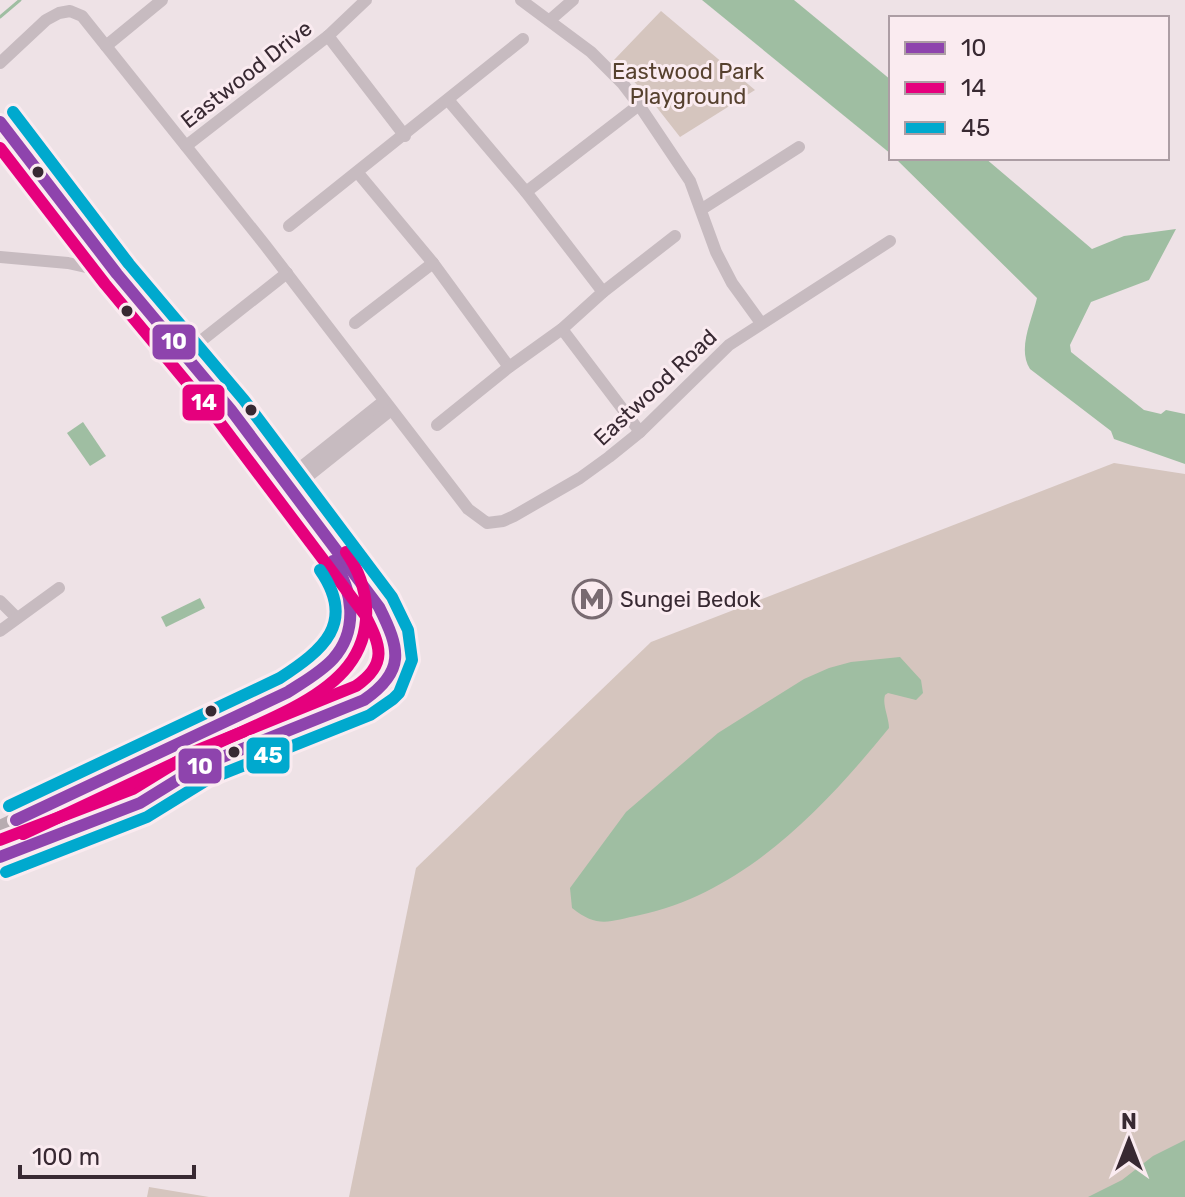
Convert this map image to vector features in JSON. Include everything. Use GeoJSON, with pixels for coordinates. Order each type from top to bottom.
{"type":"FeatureCollection","features":[{"type":"Feature","properties":{"kind":"main road"},"geometry":{"type":"LineString","coordinates":[[0,122],[110,272]]}},
{"type":"Feature","properties":{"kind":"main road"},"geometry":{"type":"LineString","coordinates":[[0,138],[180,358],[210,409],[283,489],[379,607],[393,635],[396,660],[384,686],[375,694],[200,766],[140,803],[0,857]]}},
{"type":"Feature","properties":{"kind":"main road"},"geometry":{"type":"LineString","coordinates":[[1,826],[277,697],[322,668],[337,654],[350,622],[351,601],[344,575],[283,489]]}},
{"type":"Feature","properties":{"kind":"main road"},"geometry":{"type":"LineString","coordinates":[[277,697],[296,706],[298,726]]}},
{"type":"Feature","properties":{"kind":"street"},"geometry":{"type":"LineString","coordinates":[[106,46],[162,0]]}},
{"type":"Feature","properties":{"kind":"street","name":"Eastwood Drive"},"geometry":{"type":"LineString","coordinates":[[186,146],[328,36],[366,0]]}},
{"type":"Feature","properties":{"kind":"street"},"geometry":{"type":"LineString","coordinates":[[521,0],[591,52],[639,105],[684,171],[732,283],[761,323]]}},
{"type":"Feature","properties":{"kind":"street"},"geometry":{"type":"LineString","coordinates":[[550,20],[573,0]]}},
{"type":"Feature","properties":{"kind":"street","name":"Eastwood Road"},"geometry":{"type":"LineString","coordinates":[[0,63],[46,20],[64,11],[75,11],[82,16],[287,273],[468,509],[487,523],[503,521],[597,467],[640,432],[716,355],[890,241]]}},
{"type":"Feature","properties":{"kind":"street"},"geometry":{"type":"LineString","coordinates":[[328,36],[405,136]]}},
{"type":"Feature","properties":{"kind":"street"},"geometry":{"type":"LineString","coordinates":[[289,226],[523,39]]}},
{"type":"Feature","properties":{"kind":"street"},"geometry":{"type":"LineString","coordinates":[[449,101],[526,192],[603,292]]}},
{"type":"Feature","properties":{"kind":"street"},"geometry":{"type":"LineString","coordinates":[[526,192],[639,105]]}},
{"type":"Feature","properties":{"kind":"street"},"geometry":{"type":"LineString","coordinates":[[702,209],[799,147]]}},
{"type":"Feature","properties":{"kind":"street"},"geometry":{"type":"LineString","coordinates":[[358,173],[433,263],[509,367]]}},
{"type":"Feature","properties":{"kind":"street"},"geometry":{"type":"LineString","coordinates":[[437,425],[562,329],[603,292],[675,236]]}},
{"type":"Feature","properties":{"kind":"street"},"geometry":{"type":"LineString","coordinates":[[0,257],[68,263],[110,272]]}},
{"type":"Feature","properties":{"kind":"street"},"geometry":{"type":"LineString","coordinates":[[355,323],[433,263]]}},
{"type":"Feature","properties":{"kind":"street"},"geometry":{"type":"LineString","coordinates":[[180,358],[287,273]]}},
{"type":"Feature","properties":{"kind":"street"},"geometry":{"type":"LineString","coordinates":[[562,329],[640,432]]}},
{"type":"Feature","properties":{"kind":"street"},"geometry":{"type":"LineString","coordinates":[[283,489],[387,406]]}},
{"type":"Feature","properties":{"kind":"street"},"geometry":{"type":"LineString","coordinates":[[0,631],[59,588]]}},
{"type":"Feature","properties":{"kind":"street"},"geometry":{"type":"LineString","coordinates":[[0,601],[17,618]]}},
{"type":"Feature","properties":{"kind":"green space","name":"Eastwood Park Playground"},"geometry":{"type":"Polygon","coordinates":[[[661,11],[755,90],[680,137],[614,60],[661,11]]]}},
{"type":"Feature","properties":{"kind":"green space"},"geometry":{"type":"Polygon","coordinates":[[[1114,463],[1185,474],[1185,1197],[349,1197],[416,868],[651,642],[1114,463]]]}},
{"type":"Feature","properties":{"kind":"green space"},"geometry":{"type":"Polygon","coordinates":[[[149,1187],[209,1197],[147,1197],[149,1187]]]}},
{"type":"Feature","properties":{"kind":"shaded area"},"geometry":{"type":"Polygon","coordinates":[[[702,0],[794,0],[889,78],[889,152],[702,0]]]}},
{"type":"Feature","properties":{"kind":"shaded area"},"geometry":{"type":"Polygon","coordinates":[[[897,160],[987,160],[1092,249],[1124,236],[1176,229],[1149,280],[1091,302],[1070,345],[1071,352],[1144,410],[1185,414],[1185,464],[1114,439],[1111,431],[1030,369],[1025,344],[1037,298],[897,160]]]}},
{"type":"Feature","properties":{"kind":"shaded area"},"geometry":{"type":"Polygon","coordinates":[[[83,422],[106,456],[90,466],[67,433],[83,422]]]}},
{"type":"Feature","properties":{"kind":"shaded area"},"geometry":{"type":"Polygon","coordinates":[[[200,598],[205,608],[166,627],[161,617],[200,598]]]}},
{"type":"Feature","properties":{"kind":"shaded area"},"geometry":{"type":"Polygon","coordinates":[[[900,657],[921,680],[923,693],[916,700],[888,693],[885,695],[889,728],[837,788],[780,843],[748,867],[678,904],[604,922],[589,919],[572,908],[570,888],[626,812],[718,733],[804,679],[829,668],[851,662],[900,657]]]}},
{"type":"Feature","properties":{"kind":"shaded area"},"geometry":{"type":"Polygon","coordinates":[[[1185,1140],[1185,1197],[1088,1197],[1122,1180],[1153,1156],[1185,1140]]]}},
{"type":"Feature","properties":{"kind":"waterway"},"geometry":{"type":"LineString","coordinates":[[0,17],[20,0]]}},
{"type":"Feature","properties":{"kind":"transit line","name":"45"},"geometry":{"type":"LineString","coordinates":[[6,872],[147,817],[207,780],[370,715],[399,693],[412,660],[408,630],[392,597],[244,400],[129,264],[13,112]]}},
{"type":"Feature","properties":{"kind":"transit line","name":"10"},"geometry":{"type":"LineString","coordinates":[[0,122],[117,274],[231,410],[379,607],[395,647],[393,669],[378,689],[364,700],[200,766],[140,803],[0,857]]}},
{"type":"Feature","properties":{"kind":"transit line","name":"14"},"geometry":{"type":"LineString","coordinates":[[0,148],[105,284],[218,420],[365,615],[378,645],[373,670],[356,686],[193,752],[133,789],[0,840]]}},
{"type":"Feature","properties":{"kind":"transit line","name":"14"},"geometry":{"type":"LineString","coordinates":[[23,834],[284,712],[320,692],[335,679],[357,652],[366,624],[360,579],[346,552]]}},
{"type":"Feature","properties":{"kind":"transit line","name":"10"},"geometry":{"type":"LineString","coordinates":[[16,820],[288,692],[323,669],[341,648],[350,623],[349,597],[333,561]]}},
{"type":"Feature","properties":{"kind":"transit line","name":"45"},"geometry":{"type":"LineString","coordinates":[[9,806],[280,678],[310,657],[330,633],[335,620],[331,589],[320,570]]}},
{"type":"Feature","properties":{"kind":"place","name":"Sungei Bedok"},"geometry":{"type":"Point","coordinates":[592,599]}}]}
